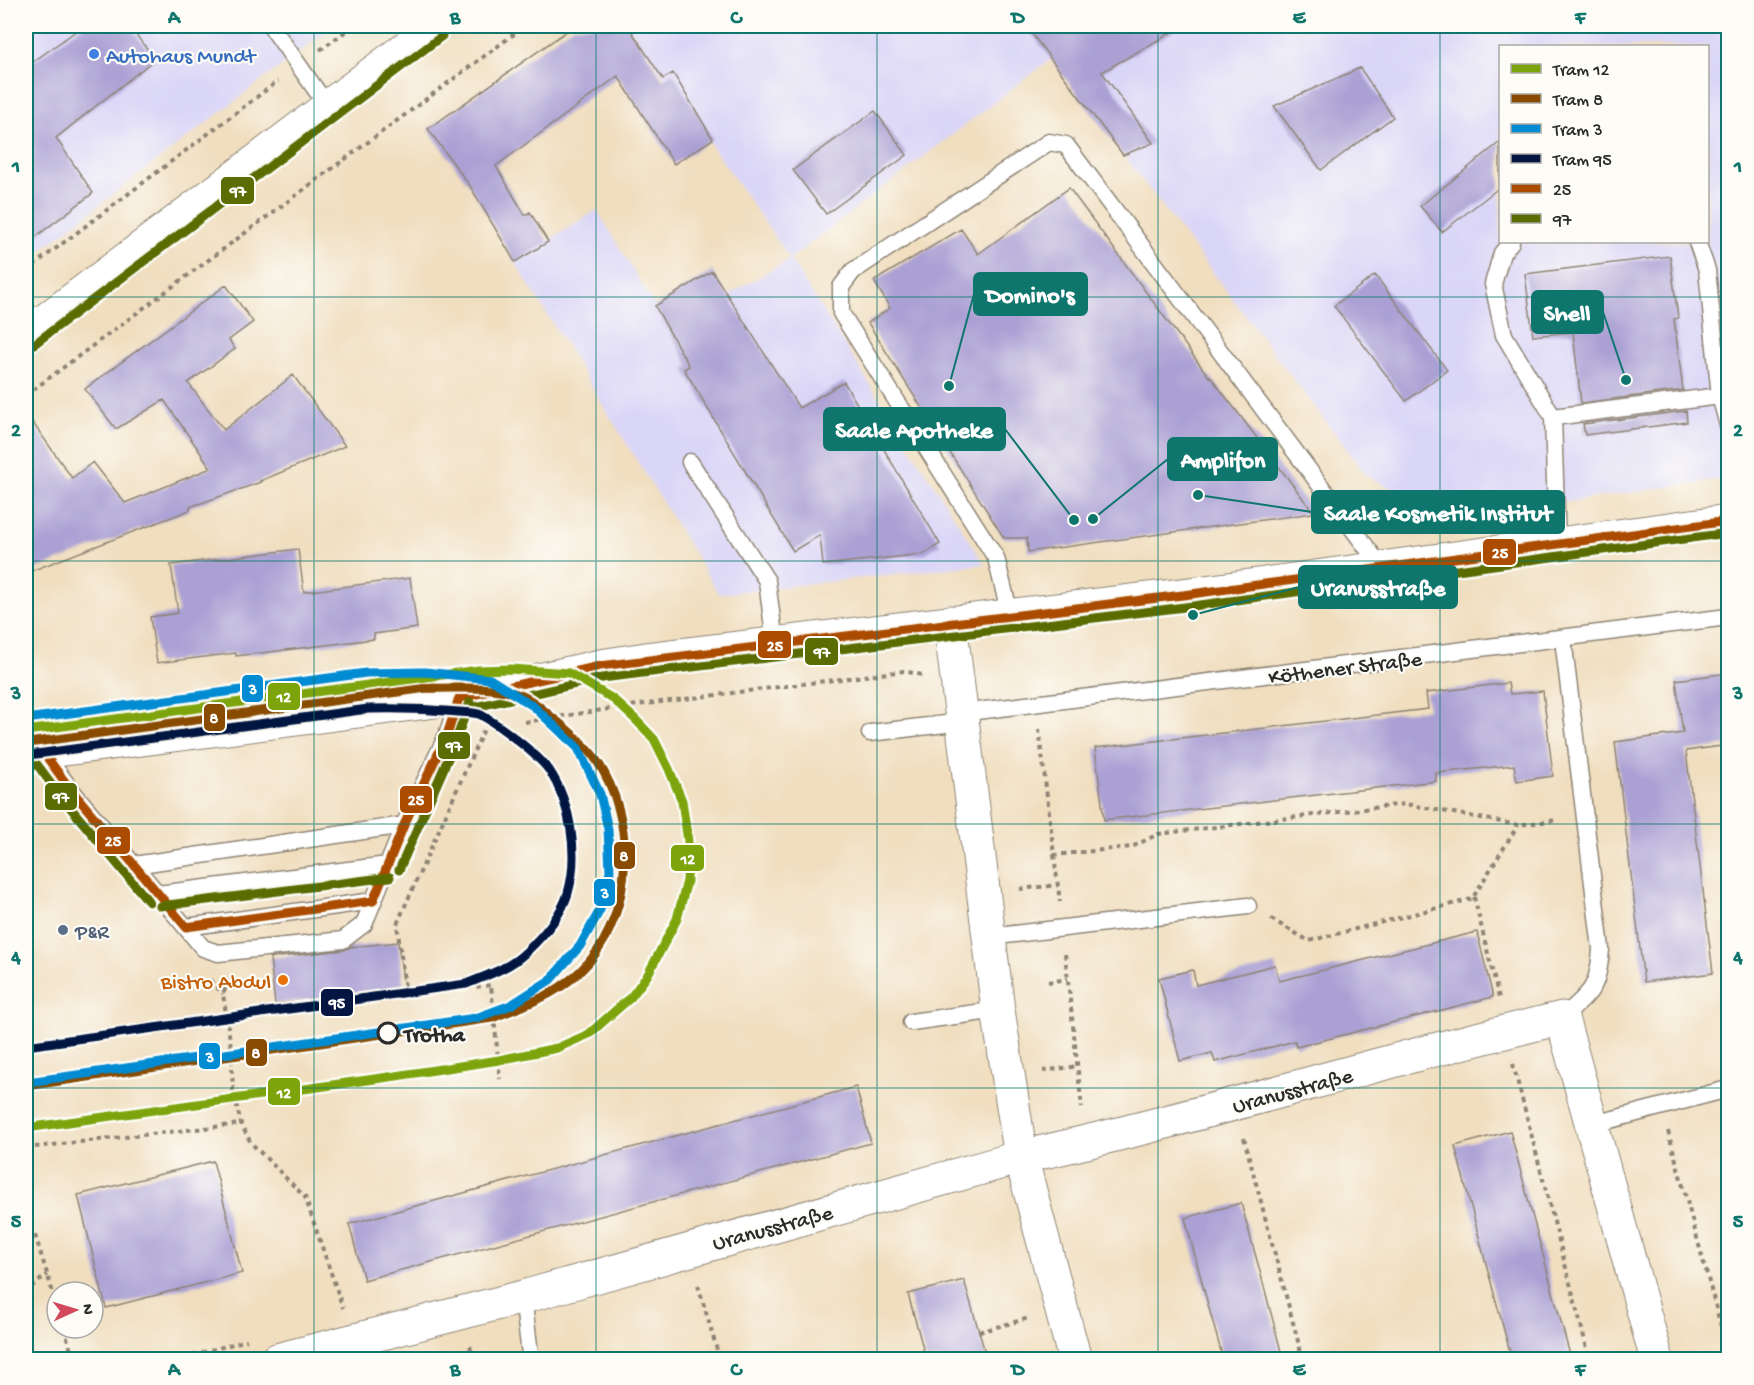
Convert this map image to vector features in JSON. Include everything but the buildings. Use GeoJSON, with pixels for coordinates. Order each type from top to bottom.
{"type":"FeatureCollection","features":[{"type":"Feature","properties":{"kind":"street"},"geometry":{"type":"LineString","coordinates":[[26,335],[435,26]]}},
{"type":"Feature","properties":{"kind":"street"},"geometry":{"type":"LineString","coordinates":[[34,753],[459,698],[600,666],[1191,594],[1728,521]]}},
{"type":"Feature","properties":{"kind":"street"},"geometry":{"type":"LineString","coordinates":[[950,622],[954,720],[1021,1157],[1075,1359]]}},
{"type":"Feature","properties":{"kind":"street"},"geometry":{"type":"LineString","coordinates":[[1562,1018],[1657,1359]]}},
{"type":"Feature","properties":{"kind":"street","name":"Uranusstraße"},"geometry":{"type":"LineString","coordinates":[[266,1349],[354,1340],[523,1297],[1021,1157],[1235,1105],[1503,1020],[1562,1018]]}},
{"type":"Feature","properties":{"kind":"lane"},"geometry":{"type":"LineString","coordinates":[[271,26],[328,107]]}},
{"type":"Feature","properties":{"kind":"lane"},"geometry":{"type":"LineString","coordinates":[[1010,615],[996,558],[841,313],[841,287],[853,271],[1049,142],[1066,145],[1382,568]]}},
{"type":"Feature","properties":{"kind":"lane"},"geometry":{"type":"LineString","coordinates":[[1510,243],[1502,253],[1493,284],[1504,335],[1553,417],[1557,543]]}},
{"type":"Feature","properties":{"kind":"lane"},"geometry":{"type":"LineString","coordinates":[[1697,243],[1707,270],[1720,396],[1728,425]]}},
{"type":"Feature","properties":{"kind":"lane"},"geometry":{"type":"LineString","coordinates":[[1553,417],[1720,396]]}},
{"type":"Feature","properties":{"kind":"lane"},"geometry":{"type":"LineString","coordinates":[[690,462],[767,581],[775,643]]}},
{"type":"Feature","properties":{"kind":"lane","name":"Köthener Straße"},"geometry":{"type":"LineString","coordinates":[[870,733],[1036,705],[1728,617]]}},
{"type":"Feature","properties":{"kind":"lane","name":"Uranusstraße"},"geometry":{"type":"LineString","coordinates":[[1562,1018],[1591,992],[1599,973],[1601,949],[1563,639]]}},
{"type":"Feature","properties":{"kind":"lane"},"geometry":{"type":"LineString","coordinates":[[34,753],[134,865],[203,948],[218,953],[343,940],[364,924],[404,825],[447,735],[459,698]]}},
{"type":"Feature","properties":{"kind":"lane"},"geometry":{"type":"LineString","coordinates":[[134,865],[404,825]]}},
{"type":"Feature","properties":{"kind":"lane"},"geometry":{"type":"LineString","coordinates":[[159,894],[388,865]]}},
{"type":"Feature","properties":{"kind":"lane"},"geometry":{"type":"LineString","coordinates":[[186,927],[373,902]]}},
{"type":"Feature","properties":{"kind":"lane"},"geometry":{"type":"LineString","coordinates":[[989,937],[1248,906]]}},
{"type":"Feature","properties":{"kind":"lane"},"geometry":{"type":"LineString","coordinates":[[912,1022],[998,1010]]}},
{"type":"Feature","properties":{"kind":"lane"},"geometry":{"type":"LineString","coordinates":[[1591,1125],[1728,1089]]}},
{"type":"Feature","properties":{"kind":"lane"},"geometry":{"type":"LineString","coordinates":[[523,1297],[530,1354],[528,1359]]}},
{"type":"Feature","properties":{"kind":"path"},"geometry":{"type":"LineString","coordinates":[[26,271],[353,26]]}},
{"type":"Feature","properties":{"kind":"path"},"geometry":{"type":"LineString","coordinates":[[26,394],[525,26]]}},
{"type":"Feature","properties":{"kind":"path"},"geometry":{"type":"LineString","coordinates":[[520,723],[904,671],[923,675],[954,720]]}},
{"type":"Feature","properties":{"kind":"path"},"geometry":{"type":"LineString","coordinates":[[1036,705],[1086,1143]]}},
{"type":"Feature","properties":{"kind":"path"},"geometry":{"type":"LineString","coordinates":[[406,995],[397,924],[484,727]]}},
{"type":"Feature","properties":{"kind":"path"},"geometry":{"type":"LineString","coordinates":[[1054,855],[1132,847],[1158,834],[1405,804],[1518,825],[1585,816]]}},
{"type":"Feature","properties":{"kind":"path"},"geometry":{"type":"LineString","coordinates":[[1248,906],[1309,941],[1472,899],[1518,825]]}},
{"type":"Feature","properties":{"kind":"path"},"geometry":{"type":"LineString","coordinates":[[1015,890],[1058,885]]}},
{"type":"Feature","properties":{"kind":"path"},"geometry":{"type":"LineString","coordinates":[[1474,896],[1503,1020],[1590,1359]]}},
{"type":"Feature","properties":{"kind":"path"},"geometry":{"type":"LineString","coordinates":[[387,939],[399,937]]}},
{"type":"Feature","properties":{"kind":"path"},"geometry":{"type":"LineString","coordinates":[[231,975],[224,994],[231,1047],[233,1090],[241,1124],[251,1143],[305,1197],[354,1340]]}},
{"type":"Feature","properties":{"kind":"path"},"geometry":{"type":"LineString","coordinates":[[1048,982],[1068,979]]}},
{"type":"Feature","properties":{"kind":"path"},"geometry":{"type":"LineString","coordinates":[[226,1016],[491,985],[501,1080]]}},
{"type":"Feature","properties":{"kind":"path"},"geometry":{"type":"LineString","coordinates":[[1235,1105],[1304,1359]]}},
{"type":"Feature","properties":{"kind":"path"},"geometry":{"type":"LineString","coordinates":[[1661,1107],[1728,1352]]}},
{"type":"Feature","properties":{"kind":"path"},"geometry":{"type":"LineString","coordinates":[[26,1148],[241,1124]]}},
{"type":"Feature","properties":{"kind":"path"},"geometry":{"type":"LineString","coordinates":[[26,1235],[35,1235],[49,1280]]}},
{"type":"Feature","properties":{"kind":"path"},"geometry":{"type":"LineString","coordinates":[[688,1250],[720,1359]]}},
{"type":"Feature","properties":{"kind":"path"},"geometry":{"type":"LineString","coordinates":[[26,1294],[47,1275]]}},
{"type":"Feature","properties":{"kind":"path"},"geometry":{"type":"LineString","coordinates":[[979,1332],[1061,1308]]}},
{"type":"Feature","properties":{"kind":"path"},"geometry":{"type":"LineString","coordinates":[[68,1340],[74,1359]]}},
{"type":"Feature","properties":{"kind":"path"},"geometry":{"type":"LineString","coordinates":[[176,1359],[266,1349]]}},
{"type":"Feature","properties":{"kind":"shaded area"},"geometry":{"type":"Polygon","coordinates":[[[26,26],[333,26],[26,261],[26,26]]]}},
{"type":"Feature","properties":{"kind":"shaded area"},"geometry":{"type":"Polygon","coordinates":[[[629,26],[1728,26],[1728,478],[1472,516],[1414,500],[1367,476],[1051,59],[790,259],[629,26]]]}},
{"type":"Feature","properties":{"kind":"shaded area"},"geometry":{"type":"Polygon","coordinates":[[[597,210],[669,330],[790,259],[984,564],[719,594],[515,262],[597,210]]]}},
{"type":"Feature","properties":{"kind":"tram line","name":"12"},"geometry":{"type":"LineString","coordinates":[[26,731],[479,670],[511,669],[569,673],[613,699],[654,739],[682,801],[688,841],[687,881],[677,919],[647,976],[631,997],[589,1034],[557,1048],[499,1060],[396,1076],[26,1128]]}},
{"type":"Feature","properties":{"kind":"tram line","name":"3"},"geometry":{"type":"LineString","coordinates":[[26,719],[366,673],[425,672],[490,679],[533,706],[578,748],[600,794],[608,829],[610,871],[600,910],[580,946],[550,980],[511,1005],[476,1018],[28,1082]]}},
{"type":"Feature","properties":{"kind":"tram line","name":"8"},"geometry":{"type":"LineString","coordinates":[[26,1086],[492,1018],[556,990],[589,962],[604,940],[615,916],[622,890],[624,863],[619,809],[610,784],[597,761],[579,740],[539,706],[523,696],[507,691],[484,688],[427,688],[28,743]]}},
{"type":"Feature","properties":{"kind":"tram line","name":"95"},"geometry":{"type":"LineString","coordinates":[[26,1046],[466,984],[513,963],[545,932],[565,901],[573,862],[568,813],[557,783],[549,770],[517,740],[476,713],[368,709],[29,755]]}},
{"type":"Feature","properties":{"kind":"transit line","name":"97"},"geometry":{"type":"LineString","coordinates":[[33,345],[442,36]]}},
{"type":"Feature","properties":{"kind":"transit line","name":"25"},"geometry":{"type":"LineString","coordinates":[[459,698],[600,666],[1191,594],[1728,521]]}},
{"type":"Feature","properties":{"kind":"transit line","name":"97"},"geometry":{"type":"LineString","coordinates":[[462,710],[602,678],[1193,606],[1728,533]]}},
{"type":"Feature","properties":{"kind":"transit line","name":"25"},"geometry":{"type":"LineString","coordinates":[[373,901],[404,825],[447,735],[459,698]]}},
{"type":"Feature","properties":{"kind":"transit line","name":"97"},"geometry":{"type":"LineString","coordinates":[[399,870],[454,745],[470,702]]}},
{"type":"Feature","properties":{"kind":"transit line","name":"25"},"geometry":{"type":"LineString","coordinates":[[43,752],[68,786],[186,927]]}},
{"type":"Feature","properties":{"kind":"transit line","name":"97"},"geometry":{"type":"LineString","coordinates":[[33,759],[59,794],[149,902]]}},
{"type":"Feature","properties":{"kind":"transit line","name":"97"},"geometry":{"type":"LineString","coordinates":[[160,906],[390,877]]}},
{"type":"Feature","properties":{"kind":"transit line","name":"25"},"geometry":{"type":"LineString","coordinates":[[186,927],[373,901]]}},
{"type":"Feature","properties":{"kind":"place","name":"Autohaus Mundt"},"geometry":{"type":"Point","coordinates":[94,54]}},
{"type":"Feature","properties":{"kind":"place","name":"Shell"},"geometry":{"type":"Point","coordinates":[1626,380]}},
{"type":"Feature","properties":{"kind":"place","name":"Domino's"},"geometry":{"type":"Point","coordinates":[949,386]}},
{"type":"Feature","properties":{"kind":"place","name":"Saale Kosmetik Institut"},"geometry":{"type":"Point","coordinates":[1198,495]}},
{"type":"Feature","properties":{"kind":"place","name":"Amplifon"},"geometry":{"type":"Point","coordinates":[1093,519]}},
{"type":"Feature","properties":{"kind":"place","name":"Saale Apotheke"},"geometry":{"type":"Point","coordinates":[1074,520]}},
{"type":"Feature","properties":{"kind":"place","name":"Uranusstraße"},"geometry":{"type":"Point","coordinates":[1193,615]}},
{"type":"Feature","properties":{"kind":"place","name":"P&R"},"geometry":{"type":"Point","coordinates":[63,930]}},
{"type":"Feature","properties":{"kind":"place","name":"Bistro Abdul"},"geometry":{"type":"Point","coordinates":[283,980]}},
{"type":"Feature","properties":{"kind":"place","name":"Trotha"},"geometry":{"type":"Point","coordinates":[388,1033]}}]}
